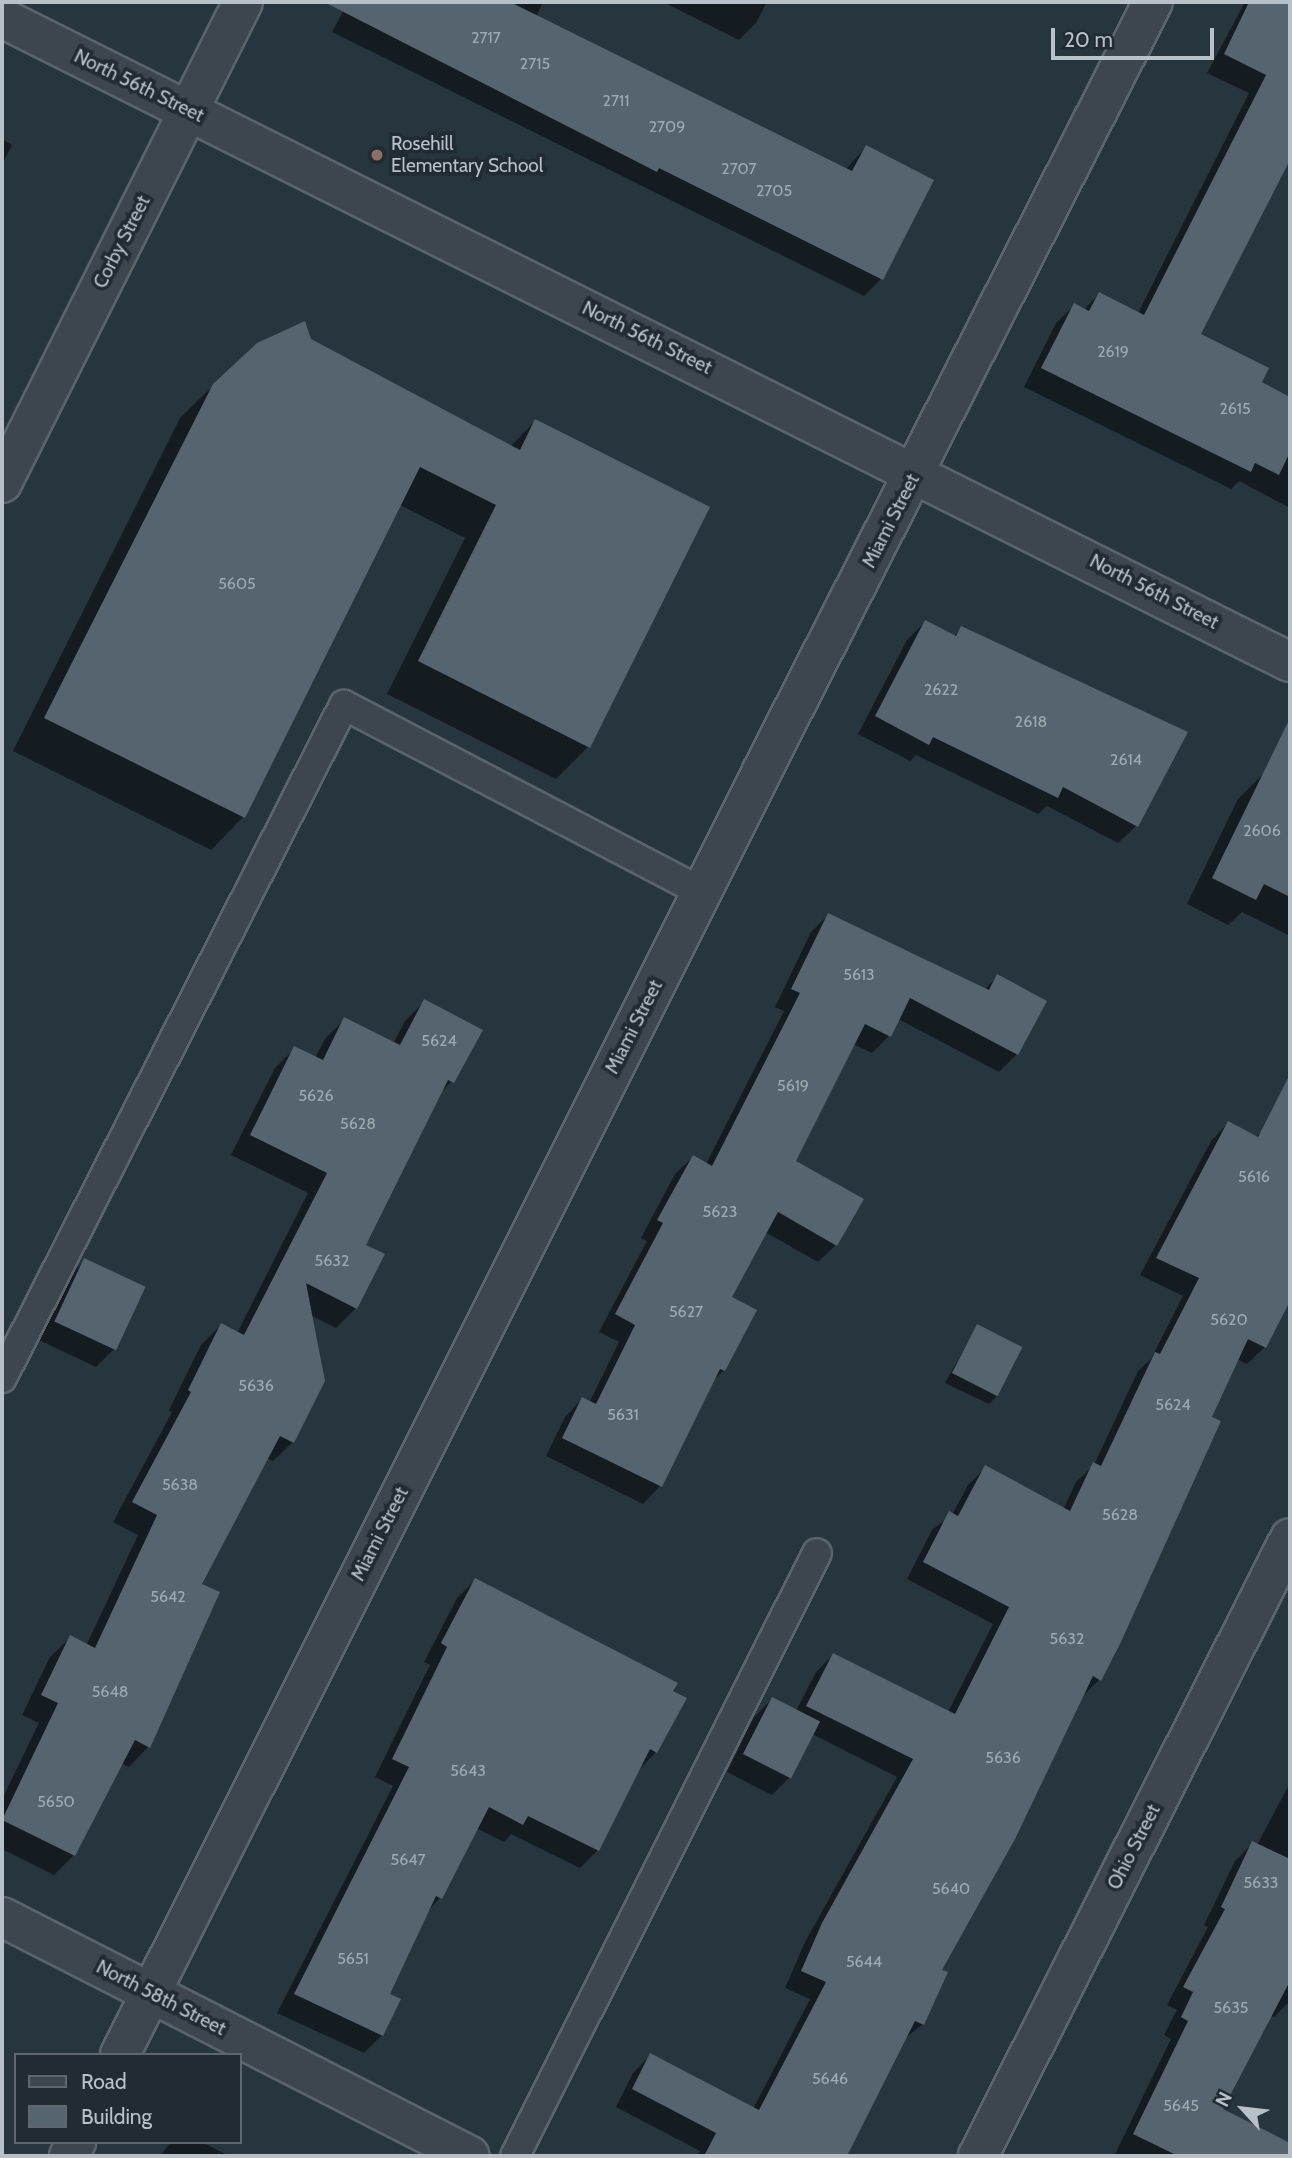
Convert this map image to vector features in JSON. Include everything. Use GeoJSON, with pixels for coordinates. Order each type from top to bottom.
{"type":"FeatureCollection","features":[{"type":"Feature","properties":{"kind":"street","name":"Corby Street"},"geometry":{"type":"LineString","coordinates":[[2,483],[243,2]]}},
{"type":"Feature","properties":{"kind":"street","name":"Miami Street"},"geometry":{"type":"LineString","coordinates":[[121,2053],[701,892],[1153,2]]}},
{"type":"Feature","properties":{"kind":"street","name":"North 56th Street"},"geometry":{"type":"LineString","coordinates":[[2,18],[916,472],[1290,662]]}},
{"type":"Feature","properties":{"kind":"street","name":"Ohio Street"},"geometry":{"type":"LineString","coordinates":[[978,2156],[1290,1538]]}},
{"type":"Feature","properties":{"kind":"street","name":"North 58th Street"},"geometry":{"type":"LineString","coordinates":[[2,1917],[470,2156]]}},
{"type":"Feature","properties":{"kind":"lane"},"geometry":{"type":"LineString","coordinates":[[2,1378],[344,705],[701,892]]}},
{"type":"Feature","properties":{"kind":"lane"},"geometry":{"type":"LineString","coordinates":[[515,2156],[817,1553]]}},
{"type":"Feature","properties":{"kind":"building"},"geometry":{"type":"Polygon","coordinates":[[[324,2],[510,2],[852,171],[866,145],[934,180],[883,280],[659,168],[657,172],[324,2]]]}},
{"type":"Feature","properties":{"kind":"building"},"geometry":{"type":"Polygon","coordinates":[[[1249,2],[1290,2],[1290,160],[1201,334],[1269,368],[1262,382],[1290,397],[1290,452],[1279,475],[1255,463],[1251,472],[1041,368],[1074,303],[1089,311],[1099,292],[1144,315],[1266,75],[1224,54],[1249,2]]]}},
{"type":"Feature","properties":{"kind":"building"},"geometry":{"type":"Polygon","coordinates":[[[305,321],[311,339],[520,450],[535,419],[710,507],[590,748],[418,661],[496,505],[420,467],[245,818],[44,718],[213,384],[257,343],[305,321]]]}},
{"type":"Feature","properties":{"kind":"building"},"geometry":{"type":"Polygon","coordinates":[[[925,620],[956,636],[961,626],[1188,732],[1138,827],[1063,787],[1058,798],[933,737],[929,745],[875,716],[925,620]]]}},
{"type":"Feature","properties":{"kind":"building"},"geometry":{"type":"Polygon","coordinates":[[[1290,718],[1290,897],[1264,884],[1256,900],[1212,878],[1290,718]]]}},
{"type":"Feature","properties":{"kind":"building"},"geometry":{"type":"Polygon","coordinates":[[[828,913],[989,990],[997,974],[1047,1001],[1018,1055],[910,998],[891,1037],[865,1024],[796,1161],[864,1199],[837,1246],[778,1212],[732,1297],[757,1310],[725,1371],[720,1369],[662,1487],[562,1438],[582,1397],[596,1404],[635,1325],[615,1314],[663,1223],[657,1220],[693,1155],[712,1166],[800,993],[791,989],[828,913]]]}},
{"type":"Feature","properties":{"kind":"building"},"geometry":{"type":"Polygon","coordinates":[[[424,999],[483,1030],[454,1083],[448,1080],[366,1245],[385,1254],[357,1309],[306,1283],[325,1381],[294,1443],[280,1436],[202,1584],[220,1592],[150,1748],[135,1740],[75,1856],[2,1820],[58,1703],[41,1695],[70,1635],[95,1648],[157,1515],[132,1502],[191,1392],[188,1390],[221,1323],[244,1335],[327,1173],[250,1135],[294,1046],[323,1060],[344,1017],[400,1045],[424,999]]]}},
{"type":"Feature","properties":{"kind":"building"},"geometry":{"type":"Polygon","coordinates":[[[1290,1074],[1290,1301],[1266,1348],[1248,1339],[1212,1417],[1221,1421],[1120,1644],[1101,1681],[1093,1676],[1015,1839],[942,1970],[948,1972],[924,2025],[915,2021],[847,2156],[704,2156],[716,2133],[632,2089],[650,2053],[759,2110],[826,1982],[801,1971],[822,1923],[913,1759],[806,1706],[833,1653],[955,1714],[1009,1607],[923,1562],[949,1511],[958,1516],[985,1465],[1070,1511],[1093,1462],[1101,1466],[1155,1352],[1160,1354],[1199,1278],[1156,1258],[1228,1121],[1258,1137],[1290,1074]]]}},
{"type":"Feature","properties":{"kind":"building"},"geometry":{"type":"Polygon","coordinates":[[[84,1258],[146,1287],[116,1350],[54,1321],[84,1258]]]}},
{"type":"Feature","properties":{"kind":"building"},"geometry":{"type":"Polygon","coordinates":[[[977,1324],[1022,1347],[997,1396],[952,1373],[977,1324]]]}},
{"type":"Feature","properties":{"kind":"building"},"geometry":{"type":"Polygon","coordinates":[[[475,1578],[678,1683],[673,1691],[687,1698],[657,1753],[650,1749],[599,1851],[528,1816],[523,1825],[489,1807],[442,1899],[436,1896],[390,1994],[401,1999],[383,2036],[294,1994],[409,1767],[392,1759],[447,1647],[441,1643],[475,1578]]]}},
{"type":"Feature","properties":{"kind":"building"},"geometry":{"type":"Polygon","coordinates":[[[772,1697],[820,1722],[791,1779],[743,1754],[772,1697]]]}},
{"type":"Feature","properties":{"kind":"building"},"geometry":{"type":"Polygon","coordinates":[[[1252,1841],[1290,1859],[1290,1981],[1223,2109],[1290,2143],[1290,2156],[1178,2156],[1133,2134],[1188,2021],[1181,2017],[1193,1992],[1183,1987],[1225,1909],[1221,1907],[1252,1841]]]}},
{"type":"Feature","properties":{"kind":"place","name":"Rosehill Elementary School"},"geometry":{"type":"Point","coordinates":[377,155]}}]}
